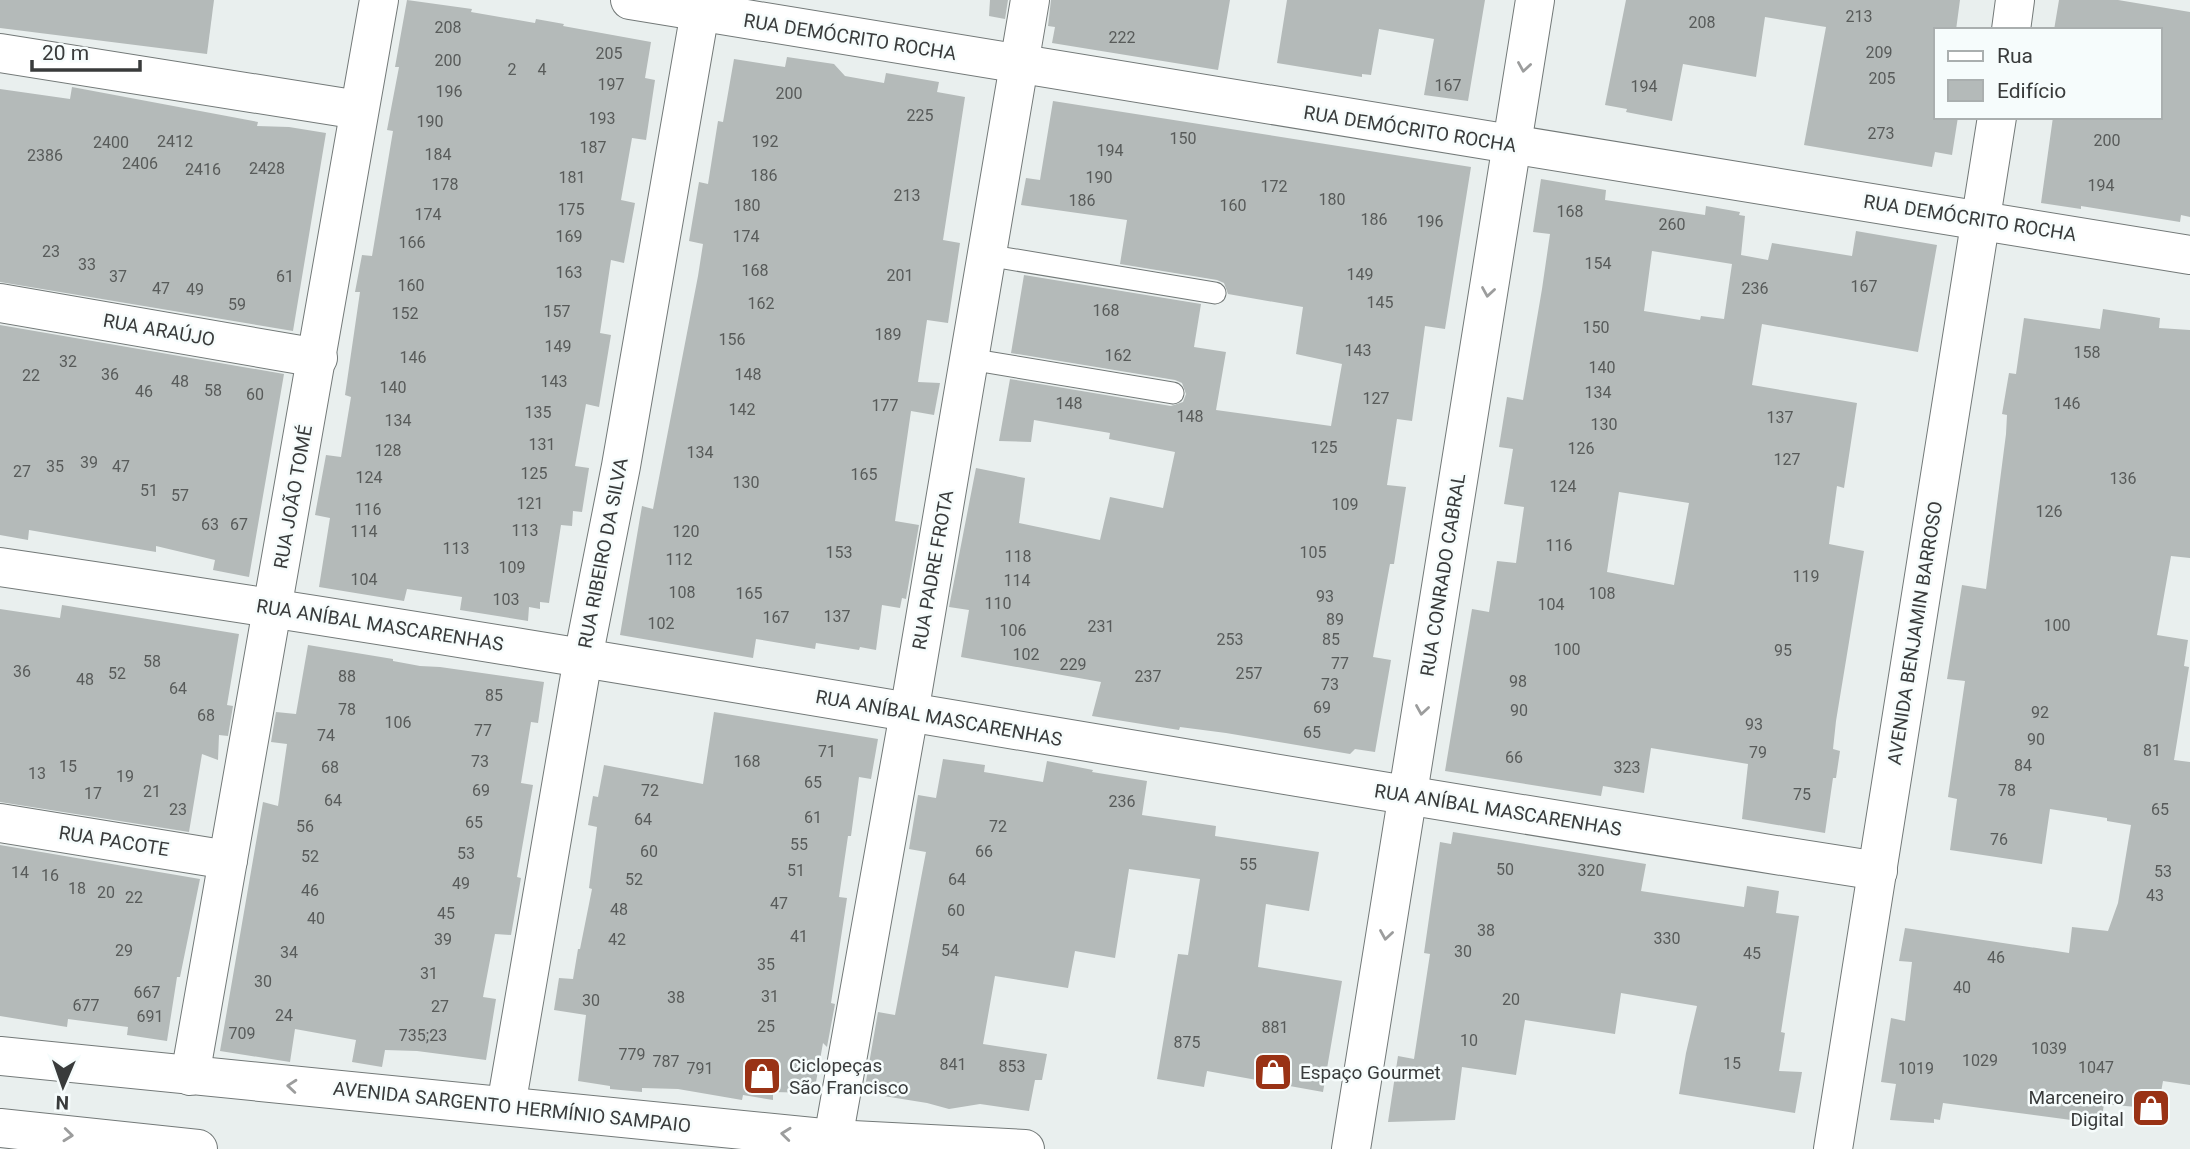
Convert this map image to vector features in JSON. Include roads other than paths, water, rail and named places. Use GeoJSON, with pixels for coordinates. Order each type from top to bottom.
{"type":"FeatureCollection","features":[{"type":"Feature","properties":{"kind":"street","name":"RUA JOÃO TOMÉ"},"geometry":{"type":"LineString","coordinates":[[190,1076],[379,0]]}},
{"type":"Feature","properties":{"kind":"street","name":"RUA DEMÓCRITO ROCHA"},"geometry":{"type":"LineString","coordinates":[[630,0],[701,6],[1020,65],[2190,255]]}},
{"type":"Feature","properties":{"kind":"street","name":"RUA PADRE FROTA"},"geometry":{"type":"LineString","coordinates":[[833,1139],[909,713],[1030,0]]}},
{"type":"Feature","properties":{"kind":"street","name":"RUA CONRADO CABRAL"},"geometry":{"type":"LineString","coordinates":[[1351,1149],[1535,0]]}},
{"type":"Feature","properties":{"kind":"street"},"geometry":{"type":"LineString","coordinates":[[2011,28],[2015,0]]}},
{"type":"Feature","properties":{"kind":"street","name":"RUA RIBEIRO DA SILVA"},"geometry":{"type":"LineString","coordinates":[[506,1106],[583,658],[621,466],[701,6]]}},
{"type":"Feature","properties":{"kind":"street"},"geometry":{"type":"LineString","coordinates":[[0,53],[359,110]]}},
{"type":"Feature","properties":{"kind":"street","name":"AVENIDA BENJAMIN BARROSO"},"geometry":{"type":"LineString","coordinates":[[1833,1149],[1997,119]]}},
{"type":"Feature","properties":{"kind":"street","name":"RUA ARAÚJO"},"geometry":{"type":"LineString","coordinates":[[0,303],[317,358]]}},
{"type":"Feature","properties":{"kind":"street","name":"RUA ANÍBAL MASCARENHAS"},"geometry":{"type":"LineString","coordinates":[[0,567],[583,658],[1408,796],[1878,871]]}},
{"type":"Feature","properties":{"kind":"street","name":"RUA PACOTE"},"geometry":{"type":"LineString","coordinates":[[0,823],[228,860]]}},
{"type":"Feature","properties":{"kind":"street","name":"AVENIDA SARGENTO HERMÍNIO SAMPAIO"},"geometry":{"type":"LineString","coordinates":[[0,1056],[833,1139],[1026,1149]]}},
{"type":"Feature","properties":{"kind":"street"},"geometry":{"type":"LineString","coordinates":[[0,1128],[198,1149]]}},
{"type":"Feature","properties":{"kind":"lane"},"geometry":{"type":"LineString","coordinates":[[986,255],[1215,293]]}},
{"type":"Feature","properties":{"kind":"lane"},"geometry":{"type":"LineString","coordinates":[[969,359],[1173,393]]}},
{"type":"Feature","properties":{"kind":"place","name":"Espaço Gourmet"},"geometry":{"type":"Point","coordinates":[1273,1072]}},
{"type":"Feature","properties":{"kind":"place","name":"Ciclopeças São Francisco"},"geometry":{"type":"Point","coordinates":[762,1076]}},
{"type":"Feature","properties":{"kind":"place","name":"Marceneiro Digital"},"geometry":{"type":"Point","coordinates":[2151,1108]}}]}
